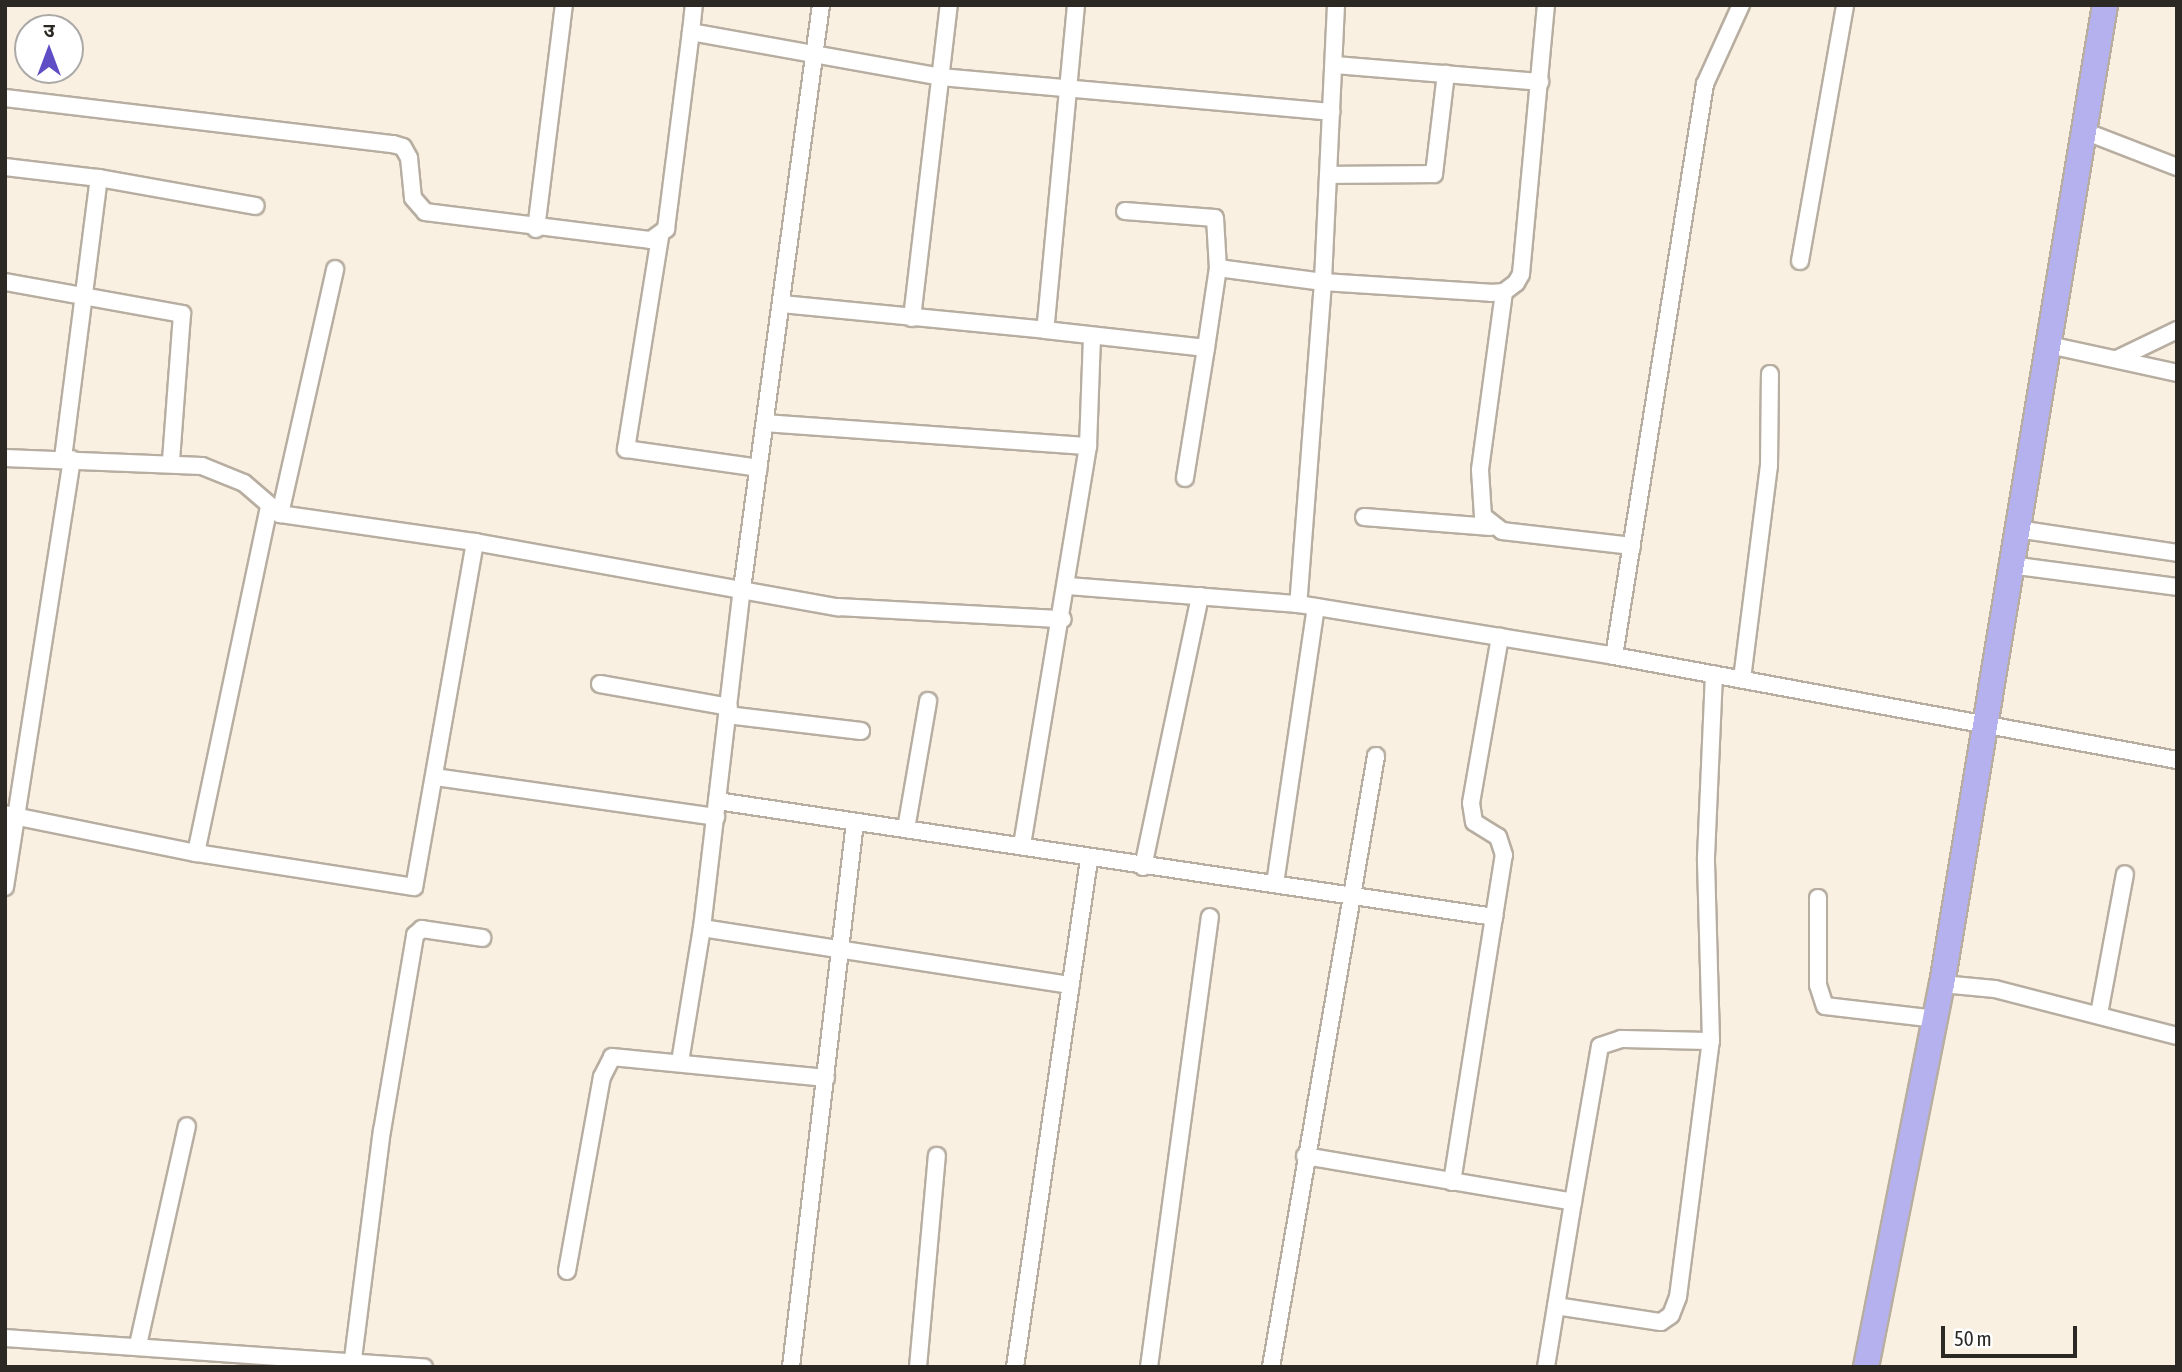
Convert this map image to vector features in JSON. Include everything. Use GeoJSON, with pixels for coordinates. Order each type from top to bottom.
{"type":"FeatureCollection","features":[{"type":"Feature","properties":{"kind":"main road"},"geometry":{"type":"LineString","coordinates":[[1866,1367],[1936,1019],[1983,723],[2105,5]]}},
{"type":"Feature","properties":{"kind":"street"},"geometry":{"type":"LineString","coordinates":[[537,229],[564,5]]}},
{"type":"Feature","properties":{"kind":"street"},"geometry":{"type":"LineString","coordinates":[[694,5],[666,229],[660,237],[626,449],[759,468]]}},
{"type":"Feature","properties":{"kind":"street"},"geometry":{"type":"LineString","coordinates":[[680,1062],[702,928],[742,589],[782,304],[812,55],[821,5]]}},
{"type":"Feature","properties":{"kind":"street"},"geometry":{"type":"LineString","coordinates":[[912,318],[949,5]]}},
{"type":"Feature","properties":{"kind":"street"},"geometry":{"type":"LineString","coordinates":[[1045,330],[1076,5]]}},
{"type":"Feature","properties":{"kind":"street"},"geometry":{"type":"LineString","coordinates":[[1297,604],[1322,282],[1336,5]]}},
{"type":"Feature","properties":{"kind":"street"},"geometry":{"type":"LineString","coordinates":[[1491,527],[1479,504],[1480,470],[1504,292],[1521,274],[1546,5]]}},
{"type":"Feature","properties":{"kind":"street"},"geometry":{"type":"LineString","coordinates":[[1614,656],[1705,84],[1741,5]]}},
{"type":"Feature","properties":{"kind":"street"},"geometry":{"type":"LineString","coordinates":[[1800,261],[1845,5]]}},
{"type":"Feature","properties":{"kind":"street"},"geometry":{"type":"LineString","coordinates":[[691,32],[940,78],[1331,112]]}},
{"type":"Feature","properties":{"kind":"street"},"geometry":{"type":"LineString","coordinates":[[1334,65],[1540,82]]}},
{"type":"Feature","properties":{"kind":"street"},"geometry":{"type":"LineString","coordinates":[[1328,175],[1434,174],[1446,74]]}},
{"type":"Feature","properties":{"kind":"street"},"geometry":{"type":"LineString","coordinates":[[5,99],[393,144],[404,147],[409,158],[417,207],[537,229],[651,240],[660,237]]}},
{"type":"Feature","properties":{"kind":"street"},"geometry":{"type":"LineString","coordinates":[[2084,131],[2177,167]]}},
{"type":"Feature","properties":{"kind":"street"},"geometry":{"type":"LineString","coordinates":[[5,167],[99,178],[257,206]]}},
{"type":"Feature","properties":{"kind":"street"},"geometry":{"type":"LineString","coordinates":[[5,887],[11,814],[67,458],[81,294],[99,178]]}},
{"type":"Feature","properties":{"kind":"street"},"geometry":{"type":"LineString","coordinates":[[1125,211],[1215,218],[1218,268],[1185,478]]}},
{"type":"Feature","properties":{"kind":"street"},"geometry":{"type":"LineString","coordinates":[[1218,268],[1322,282],[1504,292]]}},
{"type":"Feature","properties":{"kind":"street"},"geometry":{"type":"LineString","coordinates":[[196,853],[275,510],[335,269]]}},
{"type":"Feature","properties":{"kind":"street"},"geometry":{"type":"LineString","coordinates":[[5,282],[182,314],[171,462]]}},
{"type":"Feature","properties":{"kind":"street"},"geometry":{"type":"LineString","coordinates":[[782,304],[1206,348]]}},
{"type":"Feature","properties":{"kind":"street"},"geometry":{"type":"LineString","coordinates":[[2117,359],[2177,330]]}},
{"type":"Feature","properties":{"kind":"street"},"geometry":{"type":"LineString","coordinates":[[1022,845],[1063,620],[1088,446],[1092,337]]}},
{"type":"Feature","properties":{"kind":"street"},"geometry":{"type":"LineString","coordinates":[[2049,345],[2177,373]]}},
{"type":"Feature","properties":{"kind":"street"},"geometry":{"type":"LineString","coordinates":[[1742,679],[1768,476],[1770,374]]}},
{"type":"Feature","properties":{"kind":"street"},"geometry":{"type":"LineString","coordinates":[[765,424],[1088,446]]}},
{"type":"Feature","properties":{"kind":"street"},"geometry":{"type":"LineString","coordinates":[[5,458],[171,462],[226,473],[275,510],[475,542],[838,607],[1063,620]]}},
{"type":"Feature","properties":{"kind":"street"},"geometry":{"type":"LineString","coordinates":[[1364,517],[1491,527],[1541,537],[1632,546]]}},
{"type":"Feature","properties":{"kind":"street"},"geometry":{"type":"LineString","coordinates":[[2017,529],[2177,552]]}},
{"type":"Feature","properties":{"kind":"street"},"geometry":{"type":"LineString","coordinates":[[11,814],[196,853],[414,887],[475,542]]}},
{"type":"Feature","properties":{"kind":"street"},"geometry":{"type":"LineString","coordinates":[[2010,565],[2177,587]]}},
{"type":"Feature","properties":{"kind":"street"},"geometry":{"type":"LineString","coordinates":[[1068,586],[1297,604],[1614,656],[2177,760]]}},
{"type":"Feature","properties":{"kind":"street"},"geometry":{"type":"LineString","coordinates":[[1143,867],[1200,596]]}},
{"type":"Feature","properties":{"kind":"street"},"geometry":{"type":"LineString","coordinates":[[1275,884],[1316,607]]}},
{"type":"Feature","properties":{"kind":"street"},"geometry":{"type":"LineString","coordinates":[[1452,1182],[1503,845],[1474,822],[1471,803],[1500,637]]}},
{"type":"Feature","properties":{"kind":"street"},"geometry":{"type":"LineString","coordinates":[[1556,1306],[1653,1322],[1671,1315],[1678,1297],[1711,1041],[1706,857],[1714,674]]}},
{"type":"Feature","properties":{"kind":"street"},"geometry":{"type":"LineString","coordinates":[[600,684],[728,711],[861,731]]}},
{"type":"Feature","properties":{"kind":"street"},"geometry":{"type":"LineString","coordinates":[[906,829],[928,701]]}},
{"type":"Feature","properties":{"kind":"street"},"geometry":{"type":"LineString","coordinates":[[1271,1367],[1305,1156],[1376,755]]}},
{"type":"Feature","properties":{"kind":"street"},"geometry":{"type":"LineString","coordinates":[[435,777],[855,822],[1022,845],[1089,860],[1275,884],[1494,917]]}},
{"type":"Feature","properties":{"kind":"street"},"geometry":{"type":"LineString","coordinates":[[791,1367],[855,822]]}},
{"type":"Feature","properties":{"kind":"street"},"geometry":{"type":"LineString","coordinates":[[1015,1367],[1089,860]]}},
{"type":"Feature","properties":{"kind":"street"},"geometry":{"type":"LineString","coordinates":[[2099,1014],[2125,874]]}},
{"type":"Feature","properties":{"kind":"street"},"geometry":{"type":"LineString","coordinates":[[1818,898],[1818,985],[1825,1006],[1936,1019]]}},
{"type":"Feature","properties":{"kind":"street"},"geometry":{"type":"LineString","coordinates":[[1149,1367],[1210,917]]}},
{"type":"Feature","properties":{"kind":"street"},"geometry":{"type":"LineString","coordinates":[[702,928],[1071,985]]}},
{"type":"Feature","properties":{"kind":"street"},"geometry":{"type":"LineString","coordinates":[[353,1359],[382,1131],[415,934],[422,929],[482,938]]}},
{"type":"Feature","properties":{"kind":"street"},"geometry":{"type":"LineString","coordinates":[[1942,984],[1994,989],[2177,1036]]}},
{"type":"Feature","properties":{"kind":"street"},"geometry":{"type":"LineString","coordinates":[[1546,1367],[1600,1045],[1621,1039],[1711,1041]]}},
{"type":"Feature","properties":{"kind":"street"},"geometry":{"type":"LineString","coordinates":[[567,1271],[606,1064],[612,1057],[826,1079]]}},
{"type":"Feature","properties":{"kind":"street"},"geometry":{"type":"LineString","coordinates":[[138,1345],[187,1126]]}},
{"type":"Feature","properties":{"kind":"street"},"geometry":{"type":"LineString","coordinates":[[918,1367],[937,1156]]}},
{"type":"Feature","properties":{"kind":"street"},"geometry":{"type":"LineString","coordinates":[[1305,1156],[1573,1202]]}},
{"type":"Feature","properties":{"kind":"street"},"geometry":{"type":"LineString","coordinates":[[5,1338],[353,1359],[424,1367]]}}]}
